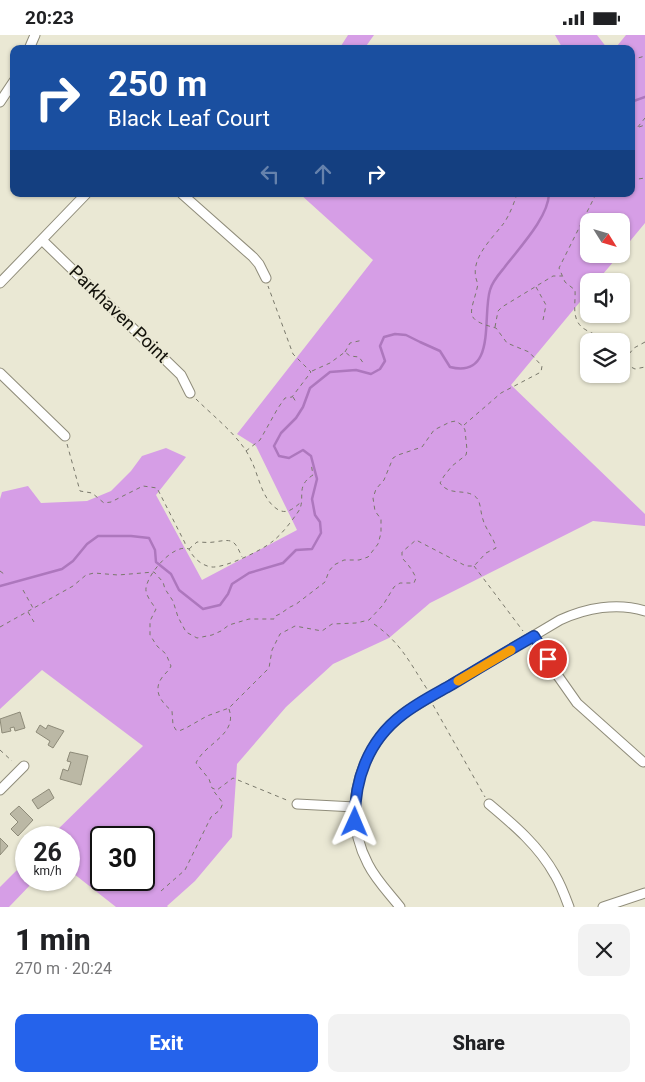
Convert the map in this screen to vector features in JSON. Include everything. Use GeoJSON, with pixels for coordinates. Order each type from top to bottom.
{"type":"FeatureCollection","features":[{"type":"Feature","properties":{"kind":"street"},"geometry":{"type":"LineString","coordinates":[[0,102],[10,87]]}},
{"type":"Feature","properties":{"kind":"street"},"geometry":{"type":"LineString","coordinates":[[0,283],[83,197]]}},
{"type":"Feature","properties":{"kind":"street"},"geometry":{"type":"LineString","coordinates":[[185,197],[259,264],[266,278]]}},
{"type":"Feature","properties":{"kind":"street","name":"Parkhaven Point"},"geometry":{"type":"LineString","coordinates":[[42,240],[181,375],[190,393]]}},
{"type":"Feature","properties":{"kind":"street"},"geometry":{"type":"LineString","coordinates":[[0,373],[65,436]]}},
{"type":"Feature","properties":{"kind":"street"},"geometry":{"type":"LineString","coordinates":[[400,907],[380,883],[367,863],[358,837],[354,807],[365,760],[378,739],[401,716],[560,620],[584,611],[610,607],[627,607],[645,611]]}},
{"type":"Feature","properties":{"kind":"street"},"geometry":{"type":"LineString","coordinates":[[531,637],[576,703],[643,763]]}},
{"type":"Feature","properties":{"kind":"street"},"geometry":{"type":"LineString","coordinates":[[0,790],[24,766]]}},
{"type":"Feature","properties":{"kind":"street"},"geometry":{"type":"LineString","coordinates":[[297,804],[354,807]]}},
{"type":"Feature","properties":{"kind":"street"},"geometry":{"type":"LineString","coordinates":[[489,804],[518,829],[542,855],[557,879],[569,907]]}},
{"type":"Feature","properties":{"kind":"street"},"geometry":{"type":"LineString","coordinates":[[603,907],[645,893]]}},
{"type":"Feature","properties":{"kind":"path"},"geometry":{"type":"LineString","coordinates":[[637,128],[645,117]]}},
{"type":"Feature","properties":{"kind":"path"},"geometry":{"type":"LineString","coordinates":[[637,128],[645,125]]}},
{"type":"Feature","properties":{"kind":"path"},"geometry":{"type":"LineString","coordinates":[[463,426],[501,393],[541,372],[542,366],[529,352],[507,343],[494,327],[478,324],[473,319],[471,313],[478,284],[474,276],[474,268],[488,242],[505,221],[517,197]]}},
{"type":"Feature","properties":{"kind":"path"},"geometry":{"type":"LineString","coordinates":[[593,333],[579,325],[575,313],[575,290],[565,282],[559,268],[595,197]]}},
{"type":"Feature","properties":{"kind":"path"},"geometry":{"type":"LineString","coordinates":[[494,327],[498,311],[552,276],[562,276]]}},
{"type":"Feature","properties":{"kind":"path"},"geometry":{"type":"LineString","coordinates":[[266,278],[268,292],[293,354],[311,372]]}},
{"type":"Feature","properties":{"kind":"path"},"geometry":{"type":"LineString","coordinates":[[535,286],[546,305],[543,320]]}},
{"type":"Feature","properties":{"kind":"path"},"geometry":{"type":"LineString","coordinates":[[246,451],[260,440],[285,398],[292,397],[311,372],[330,363],[344,353],[350,343],[363,340]]}},
{"type":"Feature","properties":{"kind":"path"},"geometry":{"type":"LineString","coordinates":[[630,353],[645,341]]}},
{"type":"Feature","properties":{"kind":"path"},"geometry":{"type":"LineString","coordinates":[[344,353],[359,357],[364,364]]}},
{"type":"Feature","properties":{"kind":"path"},"geometry":{"type":"LineString","coordinates":[[630,367],[635,369],[645,367]]}},
{"type":"Feature","properties":{"kind":"path"},"geometry":{"type":"LineString","coordinates":[[190,393],[243,446],[268,502],[283,511],[292,510],[301,502]]}},
{"type":"Feature","properties":{"kind":"path"},"geometry":{"type":"LineString","coordinates":[[292,397],[296,402]]}},
{"type":"Feature","properties":{"kind":"path"},"geometry":{"type":"LineString","coordinates":[[154,572],[163,582],[186,632],[197,638],[212,635],[229,625],[249,619],[274,619],[275,616],[282,614],[325,582],[329,571],[334,565],[344,560],[359,560],[368,557],[378,544],[381,519],[375,511],[373,498],[376,489],[384,480],[393,458],[422,447],[434,430],[456,421],[465,430],[468,450],[466,455],[452,466],[440,483],[455,493],[473,495],[481,506],[487,532],[496,548],[490,553],[486,553],[474,565],[466,566],[416,541],[402,552],[402,558],[414,573],[416,579],[414,583],[400,583],[394,587],[369,620],[356,623],[332,624],[322,631],[295,626],[280,634],[272,650],[269,669],[229,708],[208,716],[179,731],[173,725],[172,711],[163,704],[158,695],[160,681],[171,666],[166,654],[154,643],[150,635],[150,621],[156,609],[145,590],[147,583],[154,572],[162,560],[178,549],[185,547],[190,549],[196,559],[205,565],[214,567],[242,558],[272,543],[301,507],[302,489],[307,479],[314,475],[311,463]]}},
{"type":"Feature","properties":{"kind":"path"},"geometry":{"type":"LineString","coordinates":[[65,436],[80,491],[92,493],[104,503],[143,486],[157,488],[185,543],[185,547]]}},
{"type":"Feature","properties":{"kind":"path"},"geometry":{"type":"LineString","coordinates":[[190,549],[196,542],[212,543],[229,539],[235,543],[242,558]]}},
{"type":"Feature","properties":{"kind":"path"},"geometry":{"type":"LineString","coordinates":[[474,565],[531,637]]}},
{"type":"Feature","properties":{"kind":"path"},"geometry":{"type":"LineString","coordinates":[[0,571],[4,574]]}},
{"type":"Feature","properties":{"kind":"path"},"geometry":{"type":"LineString","coordinates":[[0,627],[73,587],[86,575],[94,573],[118,575],[154,572]]}},
{"type":"Feature","properties":{"kind":"path"},"geometry":{"type":"LineString","coordinates":[[23,590],[33,609]]}},
{"type":"Feature","properties":{"kind":"path"},"geometry":{"type":"LineString","coordinates":[[28,611],[34,622]]}},
{"type":"Feature","properties":{"kind":"path"},"geometry":{"type":"LineString","coordinates":[[374,624],[394,639],[432,697],[433,707],[489,804]]}},
{"type":"Feature","properties":{"kind":"path"},"geometry":{"type":"LineString","coordinates":[[161,891],[185,870],[211,817],[220,810],[222,803],[212,788],[209,779],[196,763],[200,755],[223,735],[231,723],[232,717],[229,708]]}},
{"type":"Feature","properties":{"kind":"path"},"geometry":{"type":"LineString","coordinates":[[0,750],[12,761]]}},
{"type":"Feature","properties":{"kind":"path"},"geometry":{"type":"LineString","coordinates":[[212,788],[217,790],[234,777],[297,804]]}},
{"type":"Feature","properties":{"kind":"shaded area"},"geometry":{"type":"Polygon","coordinates":[[[348,35],[374,35],[367,45],[342,45],[348,35]]]}},
{"type":"Feature","properties":{"kind":"shaded area"},"geometry":{"type":"Polygon","coordinates":[[[555,35],[597,35],[605,45],[561,45],[555,35]]]}},
{"type":"Feature","properties":{"kind":"shaded area"},"geometry":{"type":"Polygon","coordinates":[[[626,35],[645,35],[645,223],[630,241],[630,213],[580,213],[580,263],[612,263],[604,273],[580,273],[580,302],[511,385],[645,514],[645,526],[593,521],[430,603],[389,638],[333,664],[286,707],[237,764],[232,837],[195,881],[168,907],[116,907],[96,891],[155,891],[155,826],[90,826],[90,887],[80,879],[80,826],[61,826],[143,746],[42,670],[0,709],[0,499],[2,492],[28,486],[41,503],[87,501],[111,491],[131,471],[142,456],[166,448],[186,457],[156,495],[202,580],[297,530],[256,446],[237,434],[373,260],[303,197],[635,197],[635,45],[618,45],[626,35]]]}},
{"type":"Feature","properties":{"kind":"shaded area"},"geometry":{"type":"Polygon","coordinates":[[[15,872],[15,891],[24,891],[9,907],[0,907],[0,887],[15,872]]]}},
{"type":"Feature","properties":{"kind":"building"},"geometry":{"type":"Polygon","coordinates":[[[20,712],[25,728],[15,731],[14,727],[10,728],[11,731],[2,733],[0,719],[20,712]]]}},
{"type":"Feature","properties":{"kind":"building"},"geometry":{"type":"Polygon","coordinates":[[[40,725],[46,729],[48,725],[64,731],[53,748],[48,745],[50,741],[36,732],[40,725]]]}},
{"type":"Feature","properties":{"kind":"building"},"geometry":{"type":"Polygon","coordinates":[[[70,752],[88,756],[81,785],[60,779],[63,769],[68,771],[71,762],[67,761],[70,752]]]}},
{"type":"Feature","properties":{"kind":"building"},"geometry":{"type":"Polygon","coordinates":[[[49,789],[54,798],[38,809],[32,800],[49,789]]]}},
{"type":"Feature","properties":{"kind":"building"},"geometry":{"type":"Polygon","coordinates":[[[19,806],[33,820],[27,826],[15,826],[15,833],[11,829],[18,822],[10,814],[19,806]]]}},
{"type":"Feature","properties":{"kind":"building"},"geometry":{"type":"Polygon","coordinates":[[[0,838],[8,846],[0,855],[0,838]]]}},
{"type":"Feature","properties":{"kind":"waterway"},"geometry":{"type":"LineString","coordinates":[[635,101],[645,97]]}},
{"type":"Feature","properties":{"kind":"waterway"},"geometry":{"type":"LineString","coordinates":[[0,586],[62,569],[73,561],[87,544],[98,536],[149,538],[155,550],[156,562],[171,574],[179,590],[203,609],[220,605],[232,584],[249,573],[283,563],[296,550],[312,549],[321,533],[320,522],[315,515],[312,499],[317,479],[311,456],[303,450],[289,458],[279,456],[274,446],[281,433],[296,418],[303,407],[310,388],[330,372],[356,370],[371,374],[380,369],[385,361],[380,346],[384,337],[395,334],[406,335],[440,351],[450,367],[465,368],[475,364],[481,355],[485,343],[491,287],[538,223],[544,213],[548,197]]}},
{"type":"Feature","properties":{"kind":"slow traffic"},"geometry":{"type":"LineString","coordinates":[[458,681],[511,650]]}},
{"type":"Feature","properties":{"kind":"route"},"geometry":{"type":"LineString","coordinates":[[355,822],[354,807],[356,794],[365,760],[386,729],[401,716],[534,636],[548,659]]}}]}
